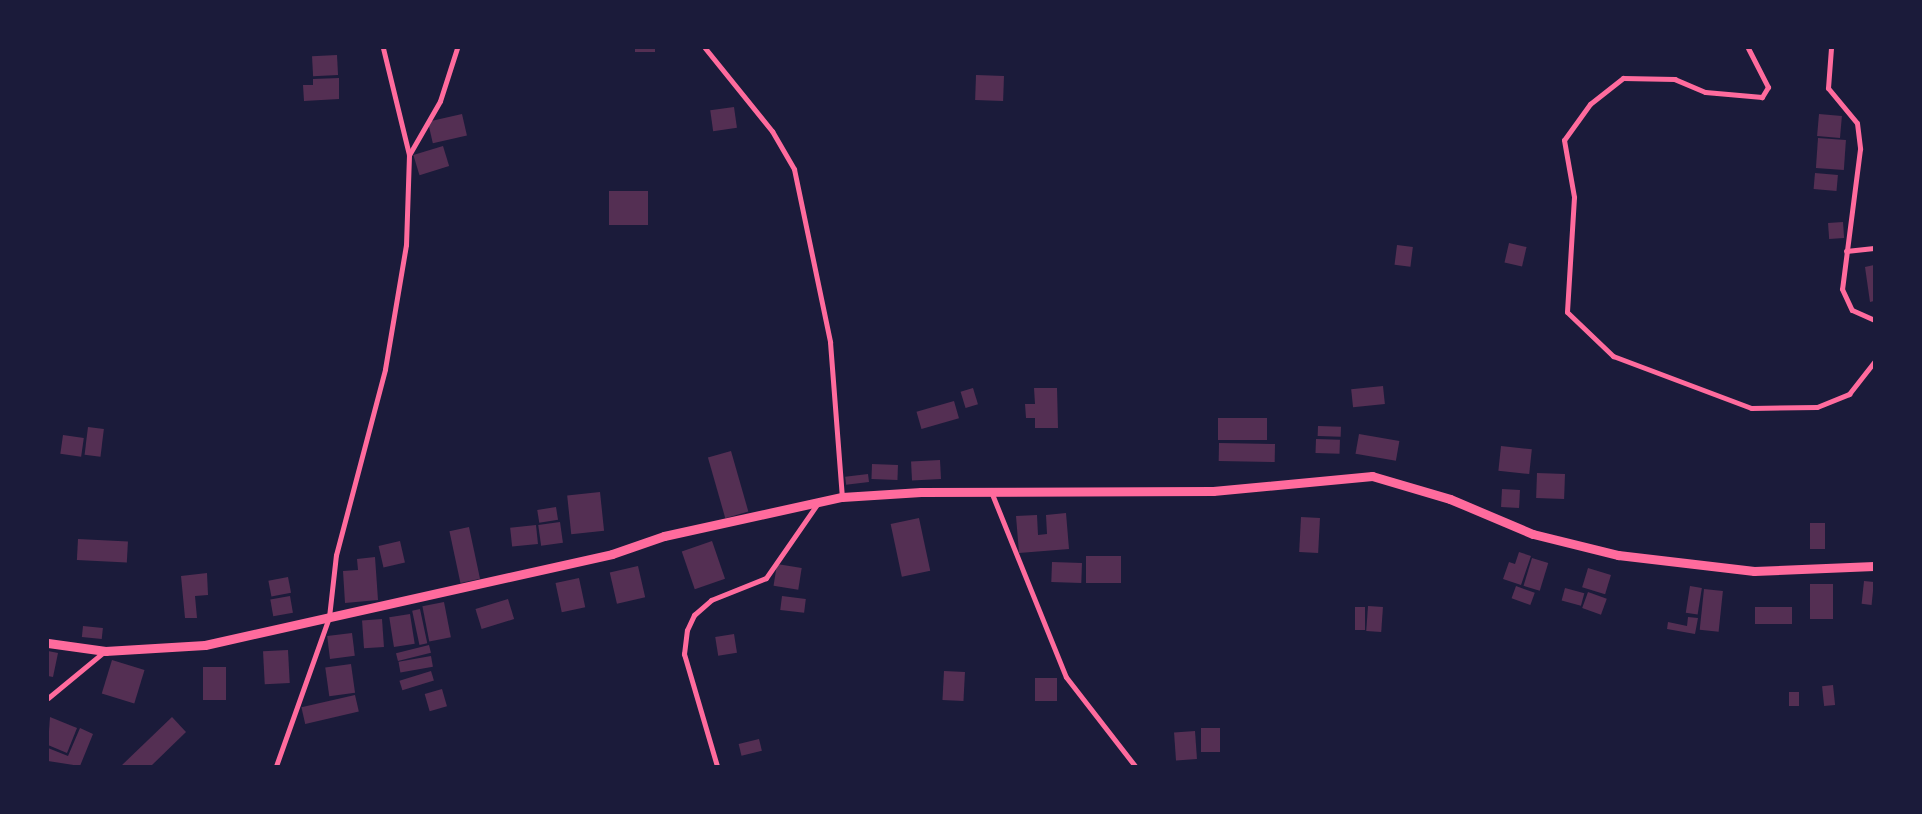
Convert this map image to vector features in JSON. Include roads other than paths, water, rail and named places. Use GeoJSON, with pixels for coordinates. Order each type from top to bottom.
{"type":"FeatureCollection","features":[{"type":"Feature","properties":{"kind":"street"},"geometry":{"type":"LineString","coordinates":[[276,766],[329,617],[336,555],[367,446],[406,245],[409,156],[383,48]]}},
{"type":"Feature","properties":{"kind":"street"},"geometry":{"type":"LineString","coordinates":[[409,156],[440,101],[457,48]]}},
{"type":"Feature","properties":{"kind":"street"},"geometry":{"type":"LineString","coordinates":[[705,48],[772,131],[794,169],[830,342],[842,497]]}},
{"type":"Feature","properties":{"kind":"street"},"geometry":{"type":"LineString","coordinates":[[1748,48],[1768,87],[1762,97],[1705,92],[1675,79],[1623,78],[1590,104],[1564,140],[1574,197],[1567,312],[1613,356],[1751,408],[1817,407],[1849,394],[1874,362]]}},
{"type":"Feature","properties":{"kind":"street"},"geometry":{"type":"LineString","coordinates":[[1830,48],[1828,88],[1857,123],[1860,149],[1842,271],[1846,300],[1852,310],[1874,320]]}},
{"type":"Feature","properties":{"kind":"street"},"geometry":{"type":"LineString","coordinates":[[1846,251],[1874,248]]}},
{"type":"Feature","properties":{"kind":"street"},"geometry":{"type":"LineString","coordinates":[[48,643],[105,651],[205,645],[842,497],[1212,491],[1372,476],[1450,499],[1533,534],[1618,555],[1754,571],[1874,566]]}},
{"type":"Feature","properties":{"kind":"street"},"geometry":{"type":"LineString","coordinates":[[992,494],[1040,622],[1066,677],[1135,766]]}},
{"type":"Feature","properties":{"kind":"street"},"geometry":{"type":"LineString","coordinates":[[717,766],[684,654],[688,630],[694,615],[711,600],[766,578],[818,503]]}},
{"type":"Feature","properties":{"kind":"street"},"geometry":{"type":"LineString","coordinates":[[48,698],[105,651]]}}]}
